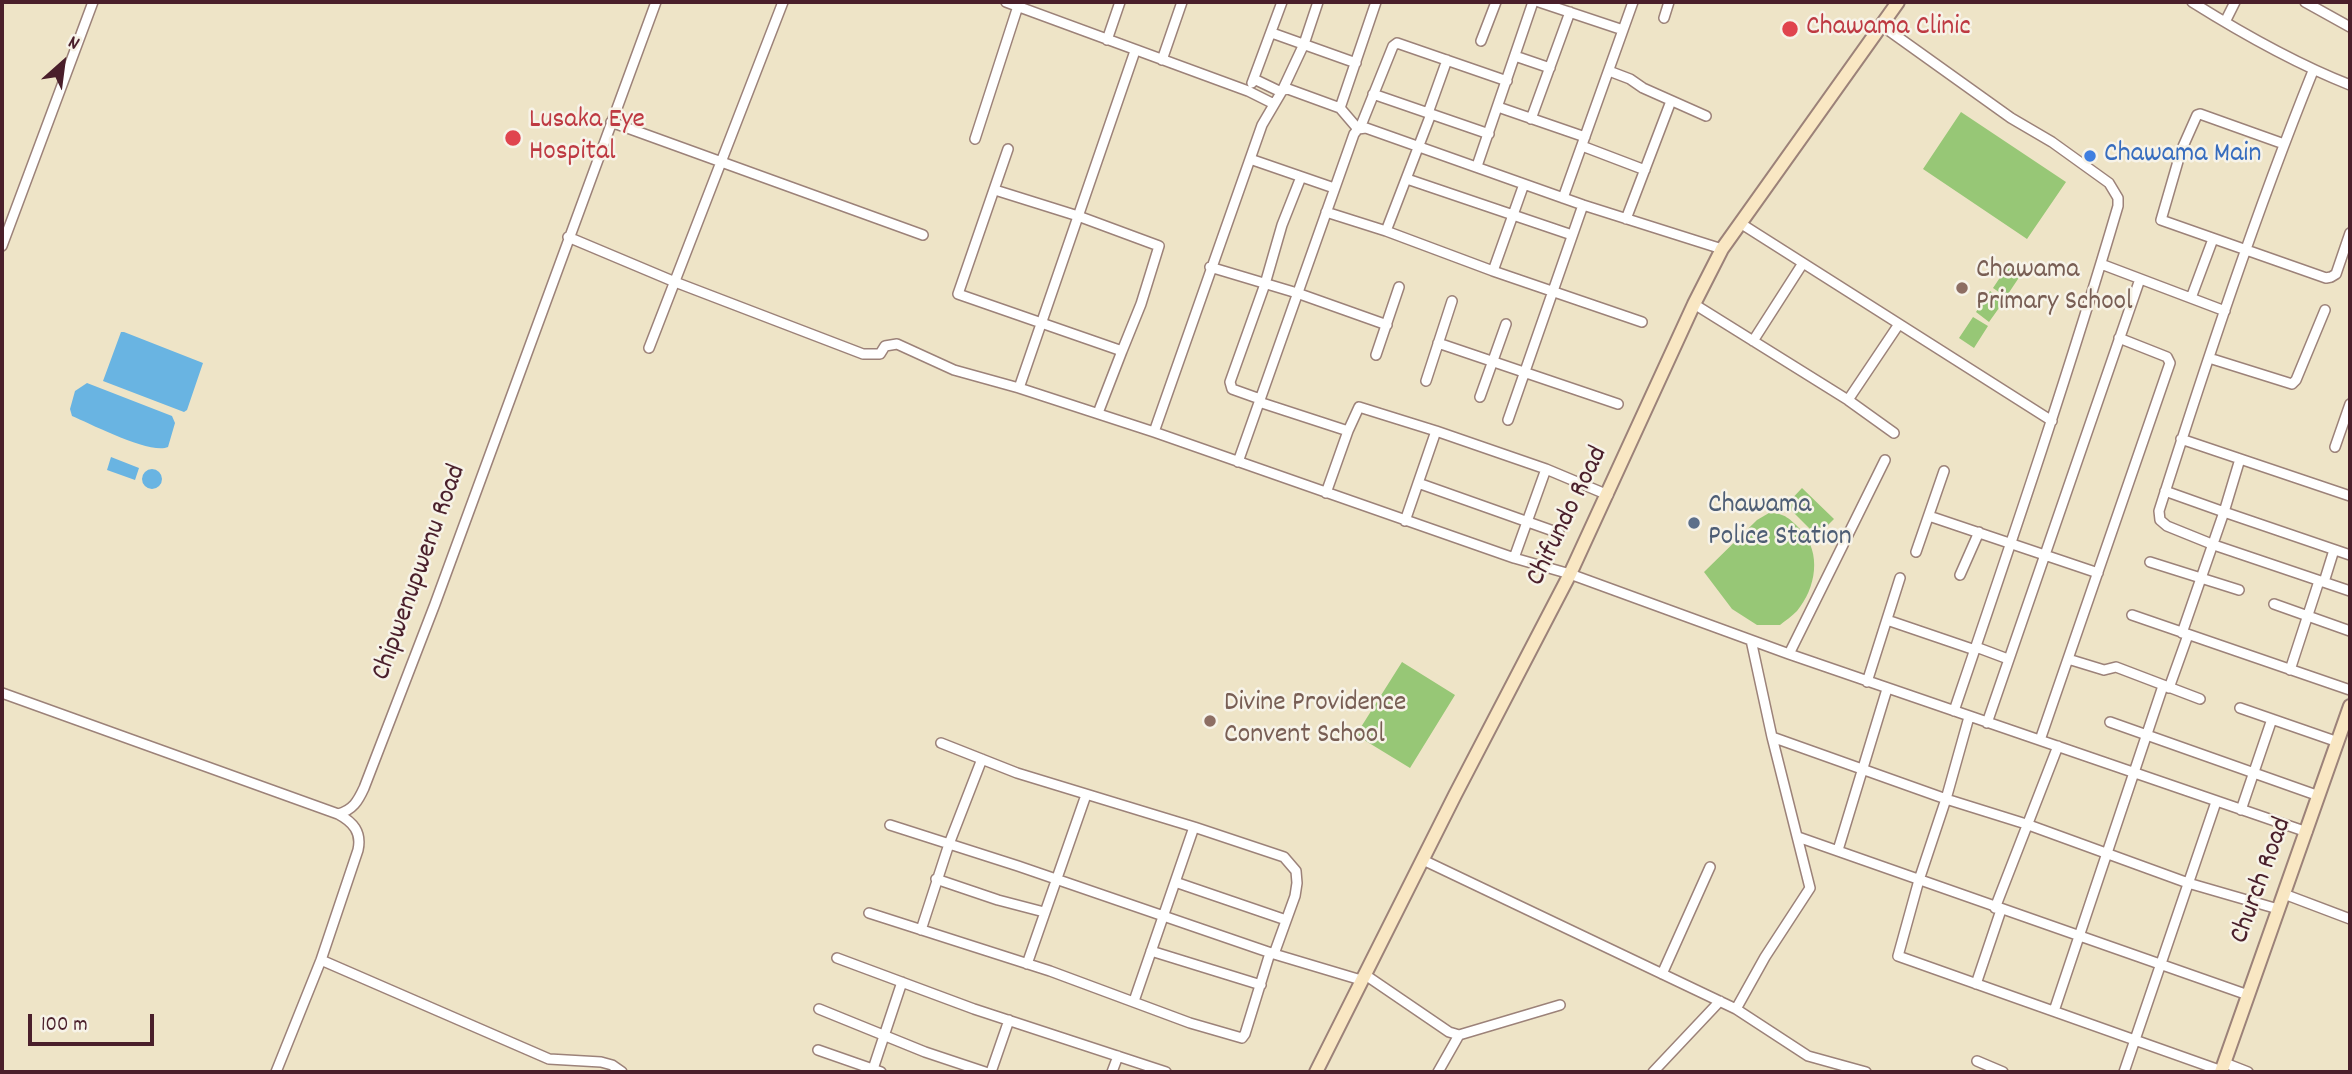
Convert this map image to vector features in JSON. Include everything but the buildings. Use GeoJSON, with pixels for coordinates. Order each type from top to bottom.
{"type":"FeatureCollection","features":[{"type":"Feature","properties":{"kind":"street"},"geometry":{"type":"LineString","coordinates":[[2,246],[93,2]]}},
{"type":"Feature","properties":{"kind":"street","name":"Chipwenupwenu Road"},"geometry":{"type":"LineString","coordinates":[[338,814],[350,810],[356,804],[364,788],[435,604],[656,2]]}},
{"type":"Feature","properties":{"kind":"street"},"geometry":{"type":"LineString","coordinates":[[649,348],[783,2]]}},
{"type":"Feature","properties":{"kind":"street"},"geometry":{"type":"LineString","coordinates":[[1006,2],[1018,4],[1135,51],[1248,91],[1274,104]]}},
{"type":"Feature","properties":{"kind":"street"},"geometry":{"type":"LineString","coordinates":[[1107,40],[1120,2]]}},
{"type":"Feature","properties":{"kind":"street"},"geometry":{"type":"LineString","coordinates":[[1163,60],[1182,2]]}},
{"type":"Feature","properties":{"kind":"street"},"geometry":{"type":"LineString","coordinates":[[1248,91],[1282,2]]}},
{"type":"Feature","properties":{"kind":"street"},"geometry":{"type":"LineString","coordinates":[[1154,432],[1262,125],[1282,91],[1304,44],[1318,2]]}},
{"type":"Feature","properties":{"kind":"street"},"geometry":{"type":"LineString","coordinates":[[1340,108],[1376,2]]}},
{"type":"Feature","properties":{"kind":"street"},"geometry":{"type":"LineString","coordinates":[[1481,41],[1496,2]]}},
{"type":"Feature","properties":{"kind":"street"},"geometry":{"type":"LineString","coordinates":[[1477,166],[1536,2],[1623,30]]}},
{"type":"Feature","properties":{"kind":"street"},"geometry":{"type":"LineString","coordinates":[[1563,198],[1633,2]]}},
{"type":"Feature","properties":{"kind":"street"},"geometry":{"type":"LineString","coordinates":[[1664,18],[1670,2]]}},
{"type":"Feature","properties":{"kind":"street","name":"Chifundo Road"},"geometry":{"type":"LineString","coordinates":[[1316,1072],[1570,574],[1722,249],[1898,2]]}},
{"type":"Feature","properties":{"kind":"street"},"geometry":{"type":"LineString","coordinates":[[2192,2],[2273,51],[2313,71],[2350,85]]}},
{"type":"Feature","properties":{"kind":"street"},"geometry":{"type":"LineString","coordinates":[[2225,22],[2235,2]]}},
{"type":"Feature","properties":{"kind":"street"},"geometry":{"type":"LineString","coordinates":[[2305,2],[2350,27]]}},
{"type":"Feature","properties":{"kind":"street"},"geometry":{"type":"LineString","coordinates":[[975,139],[1018,4]]}},
{"type":"Feature","properties":{"kind":"street"},"geometry":{"type":"LineString","coordinates":[[1531,119],[1570,12]]}},
{"type":"Feature","properties":{"kind":"street"},"geometry":{"type":"LineString","coordinates":[[1881,25],[2109,183],[2118,198],[2101,264],[2052,421],[1954,711]]}},
{"type":"Feature","properties":{"kind":"street"},"geometry":{"type":"LineString","coordinates":[[1272,33],[1356,63]]}},
{"type":"Feature","properties":{"kind":"street"},"geometry":{"type":"LineString","coordinates":[[1238,462],[1354,134],[1395,44],[1507,81]]}},
{"type":"Feature","properties":{"kind":"street"},"geometry":{"type":"LineString","coordinates":[[1019,388],[1135,51]]}},
{"type":"Feature","properties":{"kind":"street"},"geometry":{"type":"LineString","coordinates":[[1515,56],[1550,68]]}},
{"type":"Feature","properties":{"kind":"street"},"geometry":{"type":"LineString","coordinates":[[1386,231],[1420,147],[1447,60]]}},
{"type":"Feature","properties":{"kind":"street"},"geometry":{"type":"LineString","coordinates":[[1609,71],[1706,116]]}},
{"type":"Feature","properties":{"kind":"street"},"geometry":{"type":"LineString","coordinates":[[2313,71],[2284,144],[2225,312],[2159,511],[2160,520],[2167,526],[2214,545],[2350,591]]}},
{"type":"Feature","properties":{"kind":"street"},"geometry":{"type":"LineString","coordinates":[[1254,79],[1282,91],[1288,89],[1340,108],[1359,128],[1477,166],[1583,205],[1722,249]]}},
{"type":"Feature","properties":{"kind":"street"},"geometry":{"type":"LineString","coordinates":[[1373,94],[1489,134]]}},
{"type":"Feature","properties":{"kind":"street"},"geometry":{"type":"LineString","coordinates":[[1626,219],[1671,101]]}},
{"type":"Feature","properties":{"kind":"street"},"geometry":{"type":"LineString","coordinates":[[1498,107],[1645,170]]}},
{"type":"Feature","properties":{"kind":"street"},"geometry":{"type":"LineString","coordinates":[[2284,144],[2197,115],[2181,151],[2161,218],[2163,222],[2326,278],[2336,274],[2350,233]]}},
{"type":"Feature","properties":{"kind":"street"},"geometry":{"type":"LineString","coordinates":[[611,122],[923,235]]}},
{"type":"Feature","properties":{"kind":"street"},"geometry":{"type":"LineString","coordinates":[[1008,149],[958,294],[1122,351]]}},
{"type":"Feature","properties":{"kind":"street"},"geometry":{"type":"LineString","coordinates":[[1250,159],[1334,188]]}},
{"type":"Feature","properties":{"kind":"street"},"geometry":{"type":"LineString","coordinates":[[1301,177],[1282,225],[1265,284],[1230,382],[1232,389],[1348,431]]}},
{"type":"Feature","properties":{"kind":"street"},"geometry":{"type":"LineString","coordinates":[[1407,179],[1572,235]]}},
{"type":"Feature","properties":{"kind":"street"},"geometry":{"type":"LineString","coordinates":[[1493,271],[1524,184]]}},
{"type":"Feature","properties":{"kind":"street"},"geometry":{"type":"LineString","coordinates":[[995,190],[1078,216],[1159,246],[1141,304],[1098,413]]}},
{"type":"Feature","properties":{"kind":"street"},"geometry":{"type":"LineString","coordinates":[[1508,420],[1583,205]]}},
{"type":"Feature","properties":{"kind":"street"},"geometry":{"type":"LineString","coordinates":[[1326,212],[1642,322]]}},
{"type":"Feature","properties":{"kind":"street"},"geometry":{"type":"LineString","coordinates":[[1740,223],[2052,421]]}},
{"type":"Feature","properties":{"kind":"street"},"geometry":{"type":"LineString","coordinates":[[568,237],[675,282],[863,354],[880,354],[885,346],[897,344],[954,370],[1098,413],[1405,521],[1570,574],[1867,682],[2307,832]]}},
{"type":"Feature","properties":{"kind":"street"},"geometry":{"type":"LineString","coordinates":[[2191,299],[2213,239]]}},
{"type":"Feature","properties":{"kind":"street"},"geometry":{"type":"LineString","coordinates":[[1753,341],[1803,263]]}},
{"type":"Feature","properties":{"kind":"street"},"geometry":{"type":"LineString","coordinates":[[2101,264],[2225,312]]}},
{"type":"Feature","properties":{"kind":"street"},"geometry":{"type":"LineString","coordinates":[[1210,267],[1297,293],[1387,325]]}},
{"type":"Feature","properties":{"kind":"street"},"geometry":{"type":"LineString","coordinates":[[1987,723],[2140,279]]}},
{"type":"Feature","properties":{"kind":"street"},"geometry":{"type":"LineString","coordinates":[[1376,355],[1399,287]]}},
{"type":"Feature","properties":{"kind":"street"},"geometry":{"type":"LineString","coordinates":[[1426,380],[1452,301]]}},
{"type":"Feature","properties":{"kind":"street"},"geometry":{"type":"LineString","coordinates":[[1694,304],[1848,400],[1894,433]]}},
{"type":"Feature","properties":{"kind":"street"},"geometry":{"type":"LineString","coordinates":[[2209,358],[2292,384],[2325,310]]}},
{"type":"Feature","properties":{"kind":"street"},"geometry":{"type":"LineString","coordinates":[[1480,397],[1506,324]]}},
{"type":"Feature","properties":{"kind":"street"},"geometry":{"type":"LineString","coordinates":[[1848,400],[1899,324]]}},
{"type":"Feature","properties":{"kind":"street"},"geometry":{"type":"LineString","coordinates":[[2040,740],[2170,363],[2167,357],[2119,338]]}},
{"type":"Feature","properties":{"kind":"street"},"geometry":{"type":"LineString","coordinates":[[1438,343],[1618,404]]}},
{"type":"Feature","properties":{"kind":"street"},"geometry":{"type":"LineString","coordinates":[[2335,447],[2350,406]]}},
{"type":"Feature","properties":{"kind":"street"},"geometry":{"type":"LineString","coordinates":[[1326,493],[1357,409],[1362,407],[1546,469],[1608,495]]}},
{"type":"Feature","properties":{"kind":"street"},"geometry":{"type":"LineString","coordinates":[[1405,521],[1436,431]]}},
{"type":"Feature","properties":{"kind":"street"},"geometry":{"type":"LineString","coordinates":[[2181,439],[2350,496]]}},
{"type":"Feature","properties":{"kind":"street"},"geometry":{"type":"LineString","coordinates":[[2054,1011],[2146,736],[2185,634],[2240,459]]}},
{"type":"Feature","properties":{"kind":"street"},"geometry":{"type":"LineString","coordinates":[[1788,654],[1885,460]]}},
{"type":"Feature","properties":{"kind":"street"},"geometry":{"type":"LineString","coordinates":[[1514,558],[1546,469]]}},
{"type":"Feature","properties":{"kind":"street"},"geometry":{"type":"LineString","coordinates":[[1916,552],[1944,471]]}},
{"type":"Feature","properties":{"kind":"street"},"geometry":{"type":"LineString","coordinates":[[1418,483],[1559,533]]}},
{"type":"Feature","properties":{"kind":"street"},"geometry":{"type":"LineString","coordinates":[[2165,491],[2350,555]]}},
{"type":"Feature","properties":{"kind":"street"},"geometry":{"type":"LineString","coordinates":[[1929,516],[2098,573]]}},
{"type":"Feature","properties":{"kind":"street"},"geometry":{"type":"LineString","coordinates":[[1960,575],[1979,532]]}},
{"type":"Feature","properties":{"kind":"street"},"geometry":{"type":"LineString","coordinates":[[2290,670],[2334,550]]}},
{"type":"Feature","properties":{"kind":"street"},"geometry":{"type":"LineString","coordinates":[[2150,562],[2239,590]]}},
{"type":"Feature","properties":{"kind":"street"},"geometry":{"type":"LineString","coordinates":[[1867,682],[1900,578]]}},
{"type":"Feature","properties":{"kind":"street"},"geometry":{"type":"LineString","coordinates":[[2274,604],[2350,631]]}},
{"type":"Feature","properties":{"kind":"street"},"geometry":{"type":"LineString","coordinates":[[2132,615],[2350,690]]}},
{"type":"Feature","properties":{"kind":"street"},"geometry":{"type":"LineString","coordinates":[[1887,620],[2008,659]]}},
{"type":"Feature","properties":{"kind":"street"},"geometry":{"type":"LineString","coordinates":[[1736,1009],[1765,957],[1810,888],[1751,640]]}},
{"type":"Feature","properties":{"kind":"street"},"geometry":{"type":"LineString","coordinates":[[2068,659],[2104,670],[2116,667],[2200,699]]}},
{"type":"Feature","properties":{"kind":"street"},"geometry":{"type":"LineString","coordinates":[[1838,850],[1887,689]]}},
{"type":"Feature","properties":{"kind":"street"},"geometry":{"type":"LineString","coordinates":[[2,693],[338,814],[353,824],[360,842],[320,960],[276,1072]]}},
{"type":"Feature","properties":{"kind":"street","name":"Church Road"},"geometry":{"type":"LineString","coordinates":[[2223,1069],[2350,706]]}},
{"type":"Feature","properties":{"kind":"street"},"geometry":{"type":"LineString","coordinates":[[2240,708],[2338,742]]}},
{"type":"Feature","properties":{"kind":"street"},"geometry":{"type":"LineString","coordinates":[[1969,717],[1898,956],[2135,1040],[2223,1069],[2248,1072]]}},
{"type":"Feature","properties":{"kind":"street"},"geometry":{"type":"LineString","coordinates":[[2241,810],[2272,719]]}},
{"type":"Feature","properties":{"kind":"street"},"geometry":{"type":"LineString","coordinates":[[2110,722],[2319,796]]}},
{"type":"Feature","properties":{"kind":"street"},"geometry":{"type":"LineString","coordinates":[[1772,737],[2188,883],[2278,909]]}},
{"type":"Feature","properties":{"kind":"street"},"geometry":{"type":"LineString","coordinates":[[869,913],[1027,964],[1134,1001],[1171,1017],[1242,1038],[1245,1034],[1272,953],[1295,896],[1296,871],[1291,863],[1194,827],[1086,795],[941,743]]}},
{"type":"Feature","properties":{"kind":"street"},"geometry":{"type":"LineString","coordinates":[[1976,984],[2026,824],[2058,746]]}},
{"type":"Feature","properties":{"kind":"street"},"geometry":{"type":"LineString","coordinates":[[921,930],[936,879],[982,759]]}},
{"type":"Feature","properties":{"kind":"street"},"geometry":{"type":"LineString","coordinates":[[1027,964],[1086,795]]}},
{"type":"Feature","properties":{"kind":"street"},"geometry":{"type":"LineString","coordinates":[[2124,1072],[2216,802]]}},
{"type":"Feature","properties":{"kind":"street"},"geometry":{"type":"LineString","coordinates":[[890,825],[1057,878],[1272,953],[1363,977],[1459,1035],[1560,1005]]}},
{"type":"Feature","properties":{"kind":"street"},"geometry":{"type":"LineString","coordinates":[[1134,1001],[1194,827]]}},
{"type":"Feature","properties":{"kind":"street"},"geometry":{"type":"LineString","coordinates":[[1798,837],[2248,995]]}},
{"type":"Feature","properties":{"kind":"street"},"geometry":{"type":"LineString","coordinates":[[1423,860],[1736,1009],[1808,1056],[1866,1072]]}},
{"type":"Feature","properties":{"kind":"street"},"geometry":{"type":"LineString","coordinates":[[1662,974],[1710,867]]}},
{"type":"Feature","properties":{"kind":"street"},"geometry":{"type":"LineString","coordinates":[[936,879],[1044,912]]}},
{"type":"Feature","properties":{"kind":"street"},"geometry":{"type":"LineString","coordinates":[[1175,882],[1286,920]]}},
{"type":"Feature","properties":{"kind":"street"},"geometry":{"type":"LineString","coordinates":[[2284,894],[2350,919]]}},
{"type":"Feature","properties":{"kind":"street"},"geometry":{"type":"LineString","coordinates":[[1151,951],[1261,985]]}},
{"type":"Feature","properties":{"kind":"street"},"geometry":{"type":"LineString","coordinates":[[837,958],[1166,1072]]}},
{"type":"Feature","properties":{"kind":"street"},"geometry":{"type":"LineString","coordinates":[[320,960],[549,1059],[601,1062],[622,1072]]}},
{"type":"Feature","properties":{"kind":"street"},"geometry":{"type":"LineString","coordinates":[[818,1050],[875,1071],[902,982]]}},
{"type":"Feature","properties":{"kind":"street"},"geometry":{"type":"LineString","coordinates":[[1653,1072],[1720,1001]]}},
{"type":"Feature","properties":{"kind":"street"},"geometry":{"type":"LineString","coordinates":[[819,1009],[925,1052],[985,1072]]}},
{"type":"Feature","properties":{"kind":"street"},"geometry":{"type":"LineString","coordinates":[[991,1072],[1010,1020]]}},
{"type":"Feature","properties":{"kind":"street"},"geometry":{"type":"LineString","coordinates":[[1438,1072],[1459,1035]]}},
{"type":"Feature","properties":{"kind":"street"},"geometry":{"type":"LineString","coordinates":[[1112,1072],[1118,1056]]}},
{"type":"Feature","properties":{"kind":"street"},"geometry":{"type":"LineString","coordinates":[[1978,1061],[2003,1072]]}},
{"type":"Feature","properties":{"kind":"green space"},"geometry":{"type":"Polygon","coordinates":[[[1961,112],[2066,182],[2027,239],[1923,169],[1961,112]]]}},
{"type":"Feature","properties":{"kind":"green space"},"geometry":{"type":"Polygon","coordinates":[[[2009,264],[2022,273],[2006,297],[1993,288],[2009,264]]]}},
{"type":"Feature","properties":{"kind":"green space"},"geometry":{"type":"Polygon","coordinates":[[[1990,291],[2004,301],[1989,322],[1976,312],[1990,291]]]}},
{"type":"Feature","properties":{"kind":"green space"},"geometry":{"type":"Polygon","coordinates":[[[1973,317],[1988,326],[1974,348],[1959,338],[1973,317]]]}},
{"type":"Feature","properties":{"kind":"green space"},"geometry":{"type":"Polygon","coordinates":[[[1802,488],[1834,519],[1817,536],[1786,505],[1802,488]]]}},
{"type":"Feature","properties":{"kind":"green space"},"geometry":{"type":"Polygon","coordinates":[[[1769,513],[1787,517],[1808,539],[1814,571],[1809,592],[1797,611],[1780,625],[1757,625],[1732,609],[1704,572],[1757,520],[1769,513]]]}},
{"type":"Feature","properties":{"kind":"green space"},"geometry":{"type":"Polygon","coordinates":[[[1402,662],[1455,695],[1410,768],[1356,735],[1402,662]]]}},
{"type":"Feature","properties":{"kind":"water"},"geometry":{"type":"Polygon","coordinates":[[[121,332],[203,363],[187,410],[184,412],[103,381],[121,332]]]}},
{"type":"Feature","properties":{"kind":"water"},"geometry":{"type":"Polygon","coordinates":[[[87,383],[172,416],[175,423],[168,447],[148,447],[135,443],[72,416],[70,409],[75,391],[87,383]]]}},
{"type":"Feature","properties":{"kind":"water"},"geometry":{"type":"Polygon","coordinates":[[[111,457],[139,468],[135,480],[107,470],[111,457]]]}},
{"type":"Feature","properties":{"kind":"water"},"geometry":{"type":"Polygon","coordinates":[[[152,469],[159,472],[162,479],[159,486],[152,489],[145,486],[142,479],[145,472],[152,469]]]}},
{"type":"Feature","properties":{"kind":"place","name":"Chawama Clinic"},"geometry":{"type":"Point","coordinates":[1790,29]}},
{"type":"Feature","properties":{"kind":"place","name":"Lusaka Eye Hospital"},"geometry":{"type":"Point","coordinates":[513,138]}},
{"type":"Feature","properties":{"kind":"place","name":"Chawama Main"},"geometry":{"type":"Point","coordinates":[2090,156]}},
{"type":"Feature","properties":{"kind":"place","name":"Chawama Primary School"},"geometry":{"type":"Point","coordinates":[1962,288]}},
{"type":"Feature","properties":{"kind":"place","name":"Chawama Police Station"},"geometry":{"type":"Point","coordinates":[1694,523]}},
{"type":"Feature","properties":{"kind":"place","name":"Divine Providence Convent School"},"geometry":{"type":"Point","coordinates":[1210,721]}}]}
